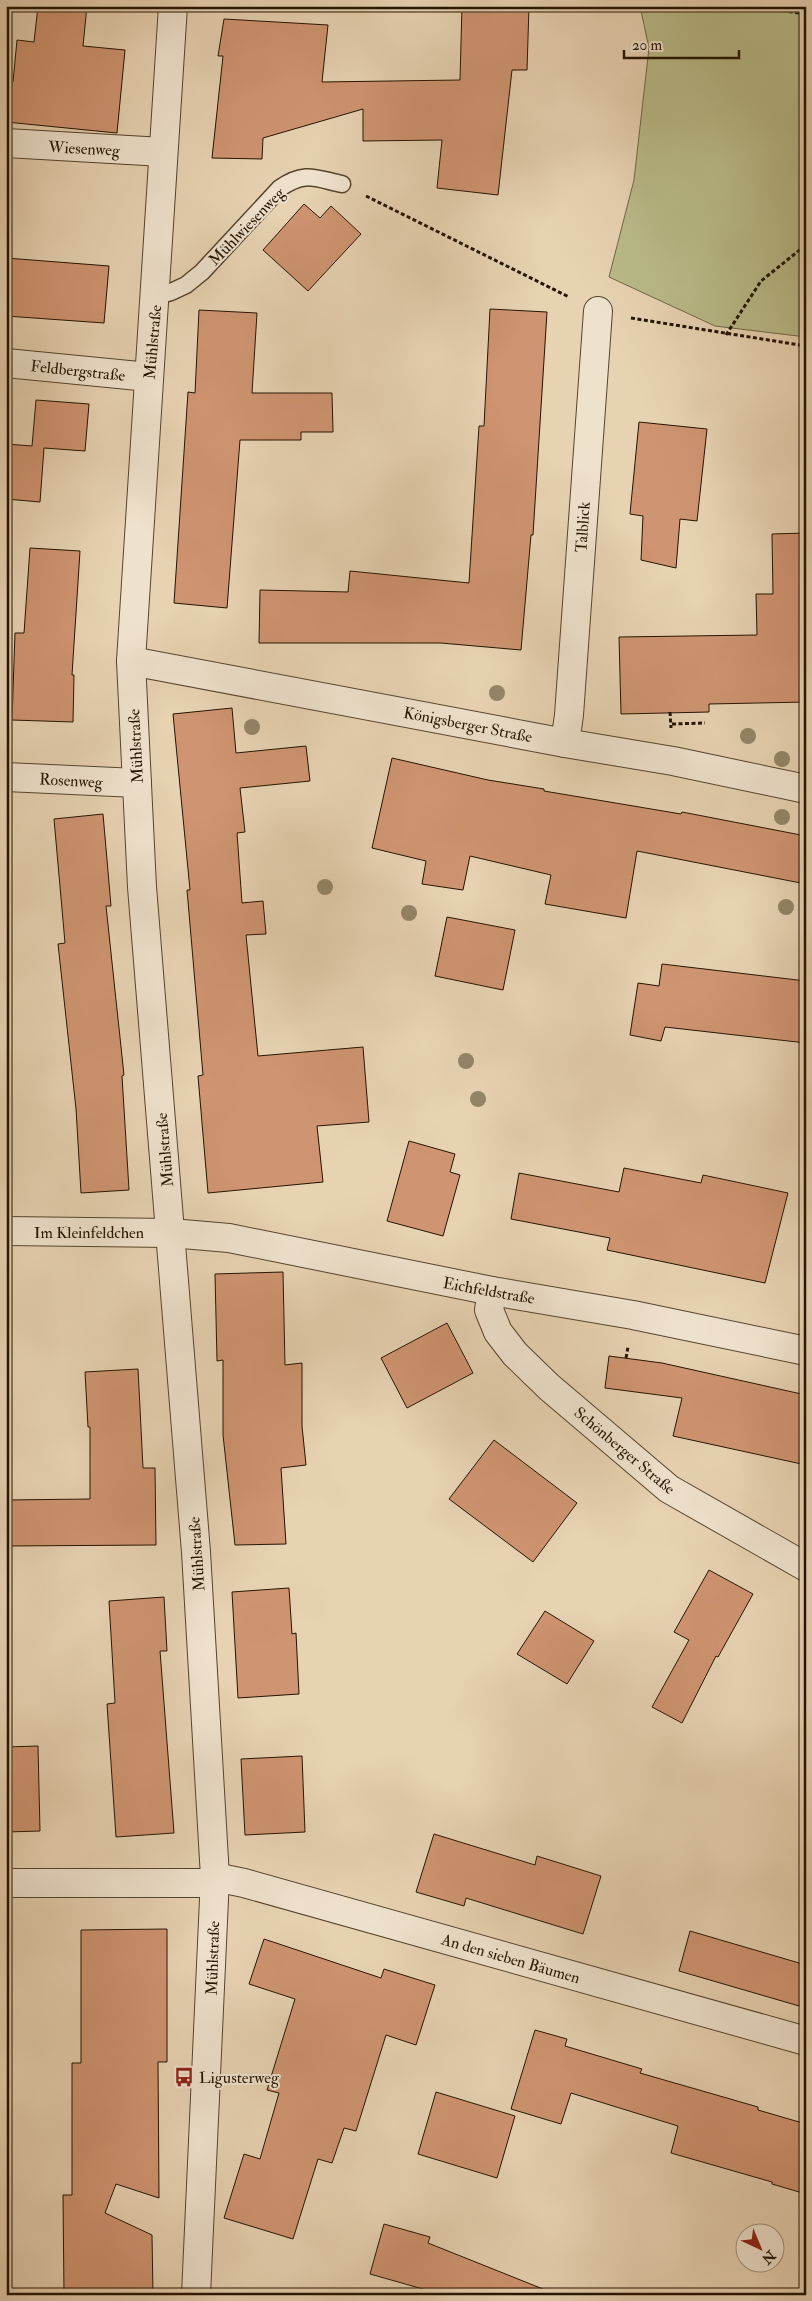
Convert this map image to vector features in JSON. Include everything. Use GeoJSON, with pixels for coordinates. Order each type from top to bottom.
{"type":"FeatureCollection","features":[{"type":"Feature","properties":{"kind":"street","name":"Mühlstraße"},"geometry":{"type":"LineString","coordinates":[[173,6],[156,296],[149,376],[131,661],[142,887],[196,1552],[215,1880],[196,2295]]}},
{"type":"Feature","properties":{"kind":"street","name":"Wiesenweg"},"geometry":{"type":"LineString","coordinates":[[6,143],[163,152]]}},
{"type":"Feature","properties":{"kind":"street","name":"Talblick"},"geometry":{"type":"LineString","coordinates":[[565,743],[569,715],[598,312]]}},
{"type":"Feature","properties":{"kind":"street","name":"Feldbergstraße"},"geometry":{"type":"LineString","coordinates":[[6,363],[149,376]]}},
{"type":"Feature","properties":{"kind":"street","name":"Königsberger Straße"},"geometry":{"type":"LineString","coordinates":[[131,661],[565,743],[673,761],[806,789]]}},
{"type":"Feature","properties":{"kind":"street","name":"Rosenweg"},"geometry":{"type":"LineString","coordinates":[[6,776],[137,783]]}},
{"type":"Feature","properties":{"kind":"street","name":"Im Kleinfeldchen"},"geometry":{"type":"LineString","coordinates":[[10,1231],[171,1233]]}},
{"type":"Feature","properties":{"kind":"street","name":"Eichfeldstraße"},"geometry":{"type":"LineString","coordinates":[[171,1233],[229,1238],[492,1291],[633,1315],[806,1351]]}},
{"type":"Feature","properties":{"kind":"street","name":"Schönberger Straße"},"geometry":{"type":"LineString","coordinates":[[492,1291],[489,1310],[498,1332],[515,1354],[549,1387],[669,1489],[806,1567]]}},
{"type":"Feature","properties":{"kind":"street"},"geometry":{"type":"LineString","coordinates":[[6,1884],[215,1880]]}},
{"type":"Feature","properties":{"kind":"street","name":"An den sieben Bäumen"},"geometry":{"type":"LineString","coordinates":[[215,1880],[253,1885],[806,2041]]}},
{"type":"Feature","properties":{"kind":"lane","name":"Mühlwiesenweg"},"geometry":{"type":"LineString","coordinates":[[156,296],[172,292],[186,285],[202,272],[280,188],[293,180],[306,176],[342,184]]}},
{"type":"Feature","properties":{"kind":"path"},"geometry":{"type":"LineString","coordinates":[[750,6],[806,14]]}},
{"type":"Feature","properties":{"kind":"path"},"geometry":{"type":"LineString","coordinates":[[342,184],[598,312],[726,335],[806,346]]}},
{"type":"Feature","properties":{"kind":"path"},"geometry":{"type":"LineString","coordinates":[[726,335],[761,282],[806,245]]}},
{"type":"Feature","properties":{"kind":"path"},"geometry":{"type":"LineString","coordinates":[[670,712],[671,724],[705,723]]}},
{"type":"Feature","properties":{"kind":"path"},"geometry":{"type":"LineString","coordinates":[[6,1146],[10,1231]]}},
{"type":"Feature","properties":{"kind":"green space"},"geometry":{"type":"Polygon","coordinates":[[[640,6],[806,6],[806,337],[715,326],[609,277],[634,180],[649,48],[640,6]]]}},
{"type":"Feature","properties":{"kind":"building"},"geometry":{"type":"Polygon","coordinates":[[[38,6],[87,6],[83,46],[125,50],[117,133],[6,122],[6,82],[13,82],[17,40],[34,42],[38,6]]]}},
{"type":"Feature","properties":{"kind":"building"},"geometry":{"type":"Polygon","coordinates":[[[462,6],[529,6],[527,70],[512,70],[498,195],[437,188],[442,140],[363,141],[363,109],[263,138],[262,159],[212,158],[223,56],[218,56],[224,19],[328,25],[322,82],[460,80],[462,6]]]}},
{"type":"Feature","properties":{"kind":"building"},"geometry":{"type":"Polygon","coordinates":[[[304,204],[320,218],[331,206],[361,234],[308,291],[263,250],[304,204]]]}},
{"type":"Feature","properties":{"kind":"building"},"geometry":{"type":"Polygon","coordinates":[[[6,258],[109,266],[104,323],[6,316],[6,258]]]}},
{"type":"Feature","properties":{"kind":"building"},"geometry":{"type":"Polygon","coordinates":[[[490,309],[547,312],[533,535],[531,535],[521,650],[441,643],[259,643],[260,590],[348,592],[350,571],[469,583],[479,426],[484,426],[490,309]]]}},
{"type":"Feature","properties":{"kind":"building"},"geometry":{"type":"Polygon","coordinates":[[[199,310],[257,313],[252,393],[332,393],[333,432],[301,432],[301,440],[240,440],[227,608],[174,603],[188,392],[195,393],[199,310]]]}},
{"type":"Feature","properties":{"kind":"building"},"geometry":{"type":"Polygon","coordinates":[[[36,400],[89,404],[85,451],[44,448],[40,502],[6,499],[6,444],[32,446],[36,400]]]}},
{"type":"Feature","properties":{"kind":"building"},"geometry":{"type":"Polygon","coordinates":[[[639,422],[707,429],[697,521],[680,519],[676,568],[641,560],[643,516],[630,514],[639,422]]]}},
{"type":"Feature","properties":{"kind":"building"},"geometry":{"type":"Polygon","coordinates":[[[806,533],[806,702],[709,704],[709,712],[621,714],[619,637],[757,635],[756,594],[773,594],[772,534],[806,533]]]}},
{"type":"Feature","properties":{"kind":"building"},"geometry":{"type":"Polygon","coordinates":[[[30,548],[80,551],[72,675],[74,675],[73,722],[12,720],[15,633],[24,633],[30,548]]]}},
{"type":"Feature","properties":{"kind":"building"},"geometry":{"type":"Polygon","coordinates":[[[232,708],[236,753],[306,746],[310,781],[240,788],[245,832],[237,833],[242,903],[263,901],[266,934],[246,935],[258,1056],[363,1047],[369,1122],[317,1126],[323,1182],[208,1193],[198,1076],[203,1075],[187,890],[190,890],[173,714],[232,708]]]}},
{"type":"Feature","properties":{"kind":"building"},"geometry":{"type":"Polygon","coordinates":[[[392,758],[488,780],[544,789],[544,791],[681,814],[682,812],[806,836],[806,884],[637,851],[626,918],[545,904],[551,875],[470,856],[463,890],[422,884],[426,861],[372,848],[392,758]]]}},
{"type":"Feature","properties":{"kind":"building"},"geometry":{"type":"Polygon","coordinates":[[[103,814],[111,906],[106,906],[124,1075],[122,1076],[129,1190],[81,1193],[76,1109],[58,944],[65,943],[54,819],[103,814]]]}},
{"type":"Feature","properties":{"kind":"building"},"geometry":{"type":"Polygon","coordinates":[[[447,917],[515,930],[503,990],[435,976],[447,917]]]}},
{"type":"Feature","properties":{"kind":"building"},"geometry":{"type":"Polygon","coordinates":[[[662,964],[806,981],[806,1043],[665,1027],[661,1041],[630,1035],[638,983],[659,986],[662,964]]]}},
{"type":"Feature","properties":{"kind":"building"},"geometry":{"type":"Polygon","coordinates":[[[409,1141],[455,1154],[450,1172],[460,1175],[443,1236],[387,1221],[409,1141]]]}},
{"type":"Feature","properties":{"kind":"building"},"geometry":{"type":"Polygon","coordinates":[[[624,1168],[701,1183],[703,1175],[788,1193],[765,1283],[607,1250],[610,1238],[511,1219],[519,1173],[619,1192],[624,1168]]]}},
{"type":"Feature","properties":{"kind":"building"},"geometry":{"type":"Polygon","coordinates":[[[283,1272],[285,1365],[302,1363],[302,1426],[306,1465],[281,1468],[286,1544],[235,1545],[223,1435],[223,1360],[217,1361],[215,1274],[283,1272]]]}},
{"type":"Feature","properties":{"kind":"building"},"geometry":{"type":"Polygon","coordinates":[[[447,1323],[473,1373],[407,1408],[381,1358],[447,1323]]]}},
{"type":"Feature","properties":{"kind":"building"},"geometry":{"type":"Polygon","coordinates":[[[609,1356],[662,1363],[806,1395],[806,1465],[673,1436],[682,1398],[605,1388],[609,1356]]]}},
{"type":"Feature","properties":{"kind":"building"},"geometry":{"type":"Polygon","coordinates":[[[138,1369],[143,1468],[155,1468],[156,1545],[6,1546],[6,1500],[90,1499],[90,1427],[88,1427],[85,1372],[138,1369]]]}},
{"type":"Feature","properties":{"kind":"building"},"geometry":{"type":"Polygon","coordinates":[[[494,1440],[577,1503],[533,1562],[449,1499],[494,1440]]]}},
{"type":"Feature","properties":{"kind":"building"},"geometry":{"type":"Polygon","coordinates":[[[709,1570],[753,1594],[718,1657],[716,1656],[682,1723],[652,1707],[689,1640],[674,1632],[709,1570]]]}},
{"type":"Feature","properties":{"kind":"building"},"geometry":{"type":"Polygon","coordinates":[[[289,1588],[292,1634],[296,1633],[299,1694],[238,1698],[232,1592],[289,1588]]]}},
{"type":"Feature","properties":{"kind":"building"},"geometry":{"type":"Polygon","coordinates":[[[164,1597],[167,1651],[160,1651],[174,1833],[116,1837],[107,1704],[115,1703],[109,1601],[164,1597]]]}},
{"type":"Feature","properties":{"kind":"building"},"geometry":{"type":"Polygon","coordinates":[[[545,1611],[594,1641],[567,1684],[517,1654],[545,1611]]]}},
{"type":"Feature","properties":{"kind":"building"},"geometry":{"type":"Polygon","coordinates":[[[38,1746],[40,1831],[6,1832],[6,1747],[38,1746]]]}},
{"type":"Feature","properties":{"kind":"building"},"geometry":{"type":"Polygon","coordinates":[[[302,1756],[305,1832],[245,1835],[241,1759],[302,1756]]]}},
{"type":"Feature","properties":{"kind":"building"},"geometry":{"type":"Polygon","coordinates":[[[434,1834],[535,1865],[537,1856],[601,1876],[583,1934],[466,1898],[464,1906],[416,1892],[434,1834]]]}},
{"type":"Feature","properties":{"kind":"building"},"geometry":{"type":"Polygon","coordinates":[[[167,1929],[167,2062],[158,2062],[159,2198],[116,2184],[105,2213],[152,2235],[153,2295],[64,2295],[63,2195],[72,2195],[72,2063],[81,2063],[81,1930],[167,1929]]]}},
{"type":"Feature","properties":{"kind":"building"},"geometry":{"type":"Polygon","coordinates":[[[690,1931],[806,1965],[806,2008],[679,1971],[690,1931]]]}},
{"type":"Feature","properties":{"kind":"building"},"geometry":{"type":"Polygon","coordinates":[[[264,1939],[381,1978],[384,1969],[435,1985],[416,2045],[386,2035],[356,2131],[344,2128],[332,2163],[318,2159],[293,2239],[224,2218],[244,2154],[260,2159],[279,2093],[267,2090],[295,1999],[249,1984],[264,1939]]]}},
{"type":"Feature","properties":{"kind":"building"},"geometry":{"type":"Polygon","coordinates":[[[535,2030],[567,2039],[565,2046],[642,2069],[640,2073],[758,2107],[758,2110],[806,2124],[806,2194],[772,2184],[772,2182],[671,2153],[678,2126],[571,2093],[561,2124],[511,2109],[535,2030]]]}},
{"type":"Feature","properties":{"kind":"building"},"geometry":{"type":"Polygon","coordinates":[[[436,2092],[515,2116],[497,2178],[418,2154],[436,2092]]]}},
{"type":"Feature","properties":{"kind":"building"},"geometry":{"type":"Polygon","coordinates":[[[384,2224],[430,2237],[428,2243],[553,2293],[553,2295],[444,2295],[370,2274],[384,2224]]]}},
{"type":"Feature","properties":{"kind":"place","name":"Ligusterweg"},"geometry":{"type":"Point","coordinates":[184,2077]}}]}
